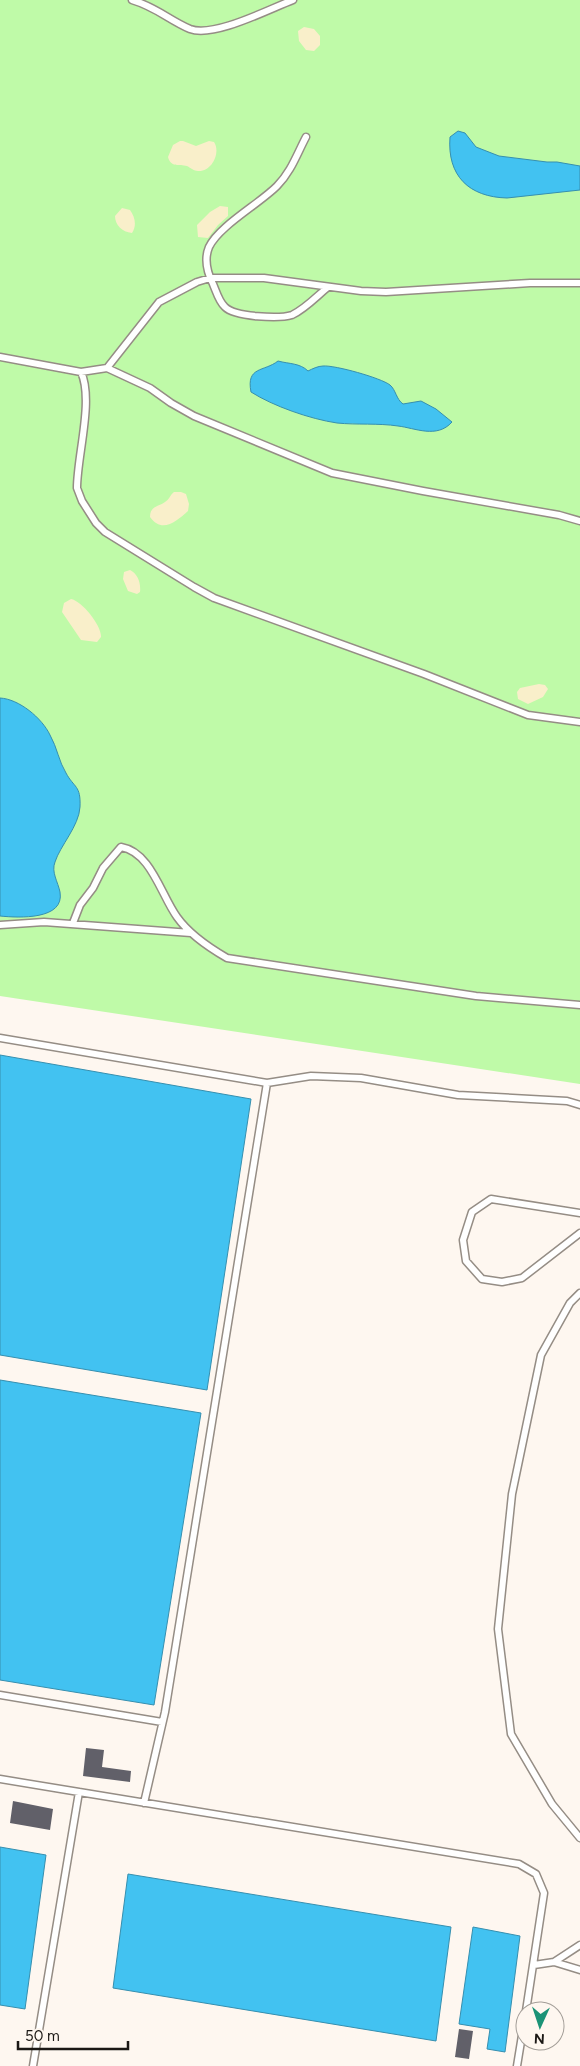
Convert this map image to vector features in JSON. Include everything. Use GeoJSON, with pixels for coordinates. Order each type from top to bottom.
{"type":"FeatureCollection","features":[{"type":"Feature","properties":{"kind":"lane"},"geometry":{"type":"LineString","coordinates":[[132,0],[161,11],[191,29],[200,31],[254,17],[293,0]]}},
{"type":"Feature","properties":{"kind":"lane"},"geometry":{"type":"LineString","coordinates":[[306,136],[290,169],[278,184],[221,231],[210,247],[206,260],[210,278],[224,307],[232,312],[280,317],[292,315],[328,287]]}},
{"type":"Feature","properties":{"kind":"lane"},"geometry":{"type":"LineString","coordinates":[[107,368],[159,302],[197,282],[210,278],[264,278],[361,291],[386,292],[530,283],[580,283]]}},
{"type":"Feature","properties":{"kind":"lane"},"geometry":{"type":"LineString","coordinates":[[0,357],[81,372],[107,368],[150,388],[194,416],[332,473],[580,521]]}},
{"type":"Feature","properties":{"kind":"lane"},"geometry":{"type":"LineString","coordinates":[[81,372],[85,384],[85,401],[77,488],[82,501],[96,523],[114,538],[214,598],[424,674],[518,712],[538,717],[580,722]]}},
{"type":"Feature","properties":{"kind":"lane"},"geometry":{"type":"LineString","coordinates":[[73,924],[80,905],[93,888],[103,868],[114,853],[121,847],[130,848],[160,883],[176,916],[191,933],[211,949],[227,958],[466,995],[580,1005]]}},
{"type":"Feature","properties":{"kind":"lane"},"geometry":{"type":"LineString","coordinates":[[0,925],[44,922],[191,933]]}},
{"type":"Feature","properties":{"kind":"lane"},"geometry":{"type":"LineString","coordinates":[[0,1038],[267,1083],[311,1076],[361,1078],[458,1096],[567,1101],[580,1105]]}},
{"type":"Feature","properties":{"kind":"lane"},"geometry":{"type":"LineString","coordinates":[[144,1803],[162,1722],[267,1083]]}},
{"type":"Feature","properties":{"kind":"lane"},"geometry":{"type":"LineString","coordinates":[[580,1214],[491,1199],[472,1212],[463,1240],[466,1261],[482,1279],[502,1282],[522,1278],[580,1233]]}},
{"type":"Feature","properties":{"kind":"lane"},"geometry":{"type":"LineString","coordinates":[[580,1293],[570,1303],[541,1355],[512,1494],[498,1629],[511,1734],[552,1804],[580,1838]]}},
{"type":"Feature","properties":{"kind":"lane"},"geometry":{"type":"LineString","coordinates":[[0,1695],[162,1722]]}},
{"type":"Feature","properties":{"kind":"lane"},"geometry":{"type":"LineString","coordinates":[[0,1779],[519,1864],[536,1874],[544,1892],[528,2001]]}},
{"type":"Feature","properties":{"kind":"lane"},"geometry":{"type":"LineString","coordinates":[[33,2066],[79,1792]]}},
{"type":"Feature","properties":{"kind":"lane"},"geometry":{"type":"LineString","coordinates":[[534,1965],[554,1962],[580,1945]]}},
{"type":"Feature","properties":{"kind":"lane"},"geometry":{"type":"LineString","coordinates":[[554,1962],[580,1970]]}},
{"type":"Feature","properties":{"kind":"lane"},"geometry":{"type":"LineString","coordinates":[[517,2066],[519,2051]]}},
{"type":"Feature","properties":{"kind":"green space"},"geometry":{"type":"Polygon","coordinates":[[[0,0],[580,0],[580,1084],[0,996],[0,0]]]}},
{"type":"Feature","properties":{"kind":"sand"},"geometry":{"type":"Polygon","coordinates":[[[304,27],[314,29],[320,36],[320,45],[314,51],[306,50],[299,41],[298,31],[304,27]]]}},
{"type":"Feature","properties":{"kind":"sand"},"geometry":{"type":"Polygon","coordinates":[[[180,141],[196,146],[209,141],[214,142],[216,156],[214,161],[207,168],[198,171],[187,166],[171,163],[168,157],[173,145],[180,141]]]}},
{"type":"Feature","properties":{"kind":"sand"},"geometry":{"type":"Polygon","coordinates":[[[220,206],[228,207],[228,216],[208,238],[198,237],[197,225],[210,212],[220,206]]]}},
{"type":"Feature","properties":{"kind":"sand"},"geometry":{"type":"Polygon","coordinates":[[[122,208],[130,210],[133,215],[135,224],[132,233],[122,230],[116,222],[115,216],[122,208]]]}},
{"type":"Feature","properties":{"kind":"sand"},"geometry":{"type":"Polygon","coordinates":[[[174,492],[186,494],[189,504],[188,511],[174,522],[159,525],[150,517],[150,513],[155,507],[166,501],[174,492]]]}},
{"type":"Feature","properties":{"kind":"sand"},"geometry":{"type":"Polygon","coordinates":[[[130,570],[137,576],[140,585],[140,592],[137,594],[128,591],[123,579],[124,572],[130,570]]]}},
{"type":"Feature","properties":{"kind":"sand"},"geometry":{"type":"Polygon","coordinates":[[[71,599],[86,609],[95,621],[101,637],[97,642],[81,640],[62,612],[64,603],[71,599]]]}},
{"type":"Feature","properties":{"kind":"sand"},"geometry":{"type":"Polygon","coordinates":[[[539,684],[545,685],[548,689],[543,697],[528,704],[518,699],[517,692],[520,688],[539,684]]]}},
{"type":"Feature","properties":{"kind":"water"},"geometry":{"type":"Polygon","coordinates":[[[458,131],[465,133],[476,147],[499,156],[580,166],[580,190],[507,198],[482,194],[471,189],[463,182],[452,163],[450,137],[458,131]]]}},
{"type":"Feature","properties":{"kind":"water"},"geometry":{"type":"Polygon","coordinates":[[[278,361],[298,365],[308,371],[329,366],[377,379],[390,385],[403,404],[421,401],[436,409],[452,422],[440,430],[426,431],[390,425],[337,423],[292,411],[251,392],[251,378],[254,374],[278,361]]]}},
{"type":"Feature","properties":{"kind":"water"},"geometry":{"type":"Polygon","coordinates":[[[0,698],[15,702],[29,710],[41,722],[52,740],[64,769],[78,791],[80,800],[79,814],[73,829],[57,856],[54,866],[54,873],[60,892],[60,901],[55,908],[48,912],[29,917],[0,916],[0,698]]]}},
{"type":"Feature","properties":{"kind":"water"},"geometry":{"type":"Polygon","coordinates":[[[0,1055],[251,1099],[207,1390],[0,1355],[0,1055]]]}},
{"type":"Feature","properties":{"kind":"water"},"geometry":{"type":"Polygon","coordinates":[[[0,1380],[201,1413],[154,1705],[0,1680],[0,1380]]]}},
{"type":"Feature","properties":{"kind":"water"},"geometry":{"type":"Polygon","coordinates":[[[0,1847],[46,1855],[25,2009],[0,2005],[0,1847]]]}},
{"type":"Feature","properties":{"kind":"water"},"geometry":{"type":"Polygon","coordinates":[[[128,1874],[451,1927],[436,2041],[113,1988],[128,1874]]]}},
{"type":"Feature","properties":{"kind":"water"},"geometry":{"type":"Polygon","coordinates":[[[473,1927],[520,1936],[505,2052],[487,2049],[490,2029],[459,2024],[473,1927]]]}},
{"type":"Feature","properties":{"kind":"building"},"geometry":{"type":"Polygon","coordinates":[[[86,1748],[104,1750],[102,1767],[131,1771],[130,1782],[83,1776],[86,1748]]]}},
{"type":"Feature","properties":{"kind":"building"},"geometry":{"type":"Polygon","coordinates":[[[13,1801],[53,1809],[50,1830],[10,1823],[13,1801]]]}},
{"type":"Feature","properties":{"kind":"building"},"geometry":{"type":"Polygon","coordinates":[[[459,2029],[473,2031],[469,2059],[455,2057],[459,2029]]]}}]}
